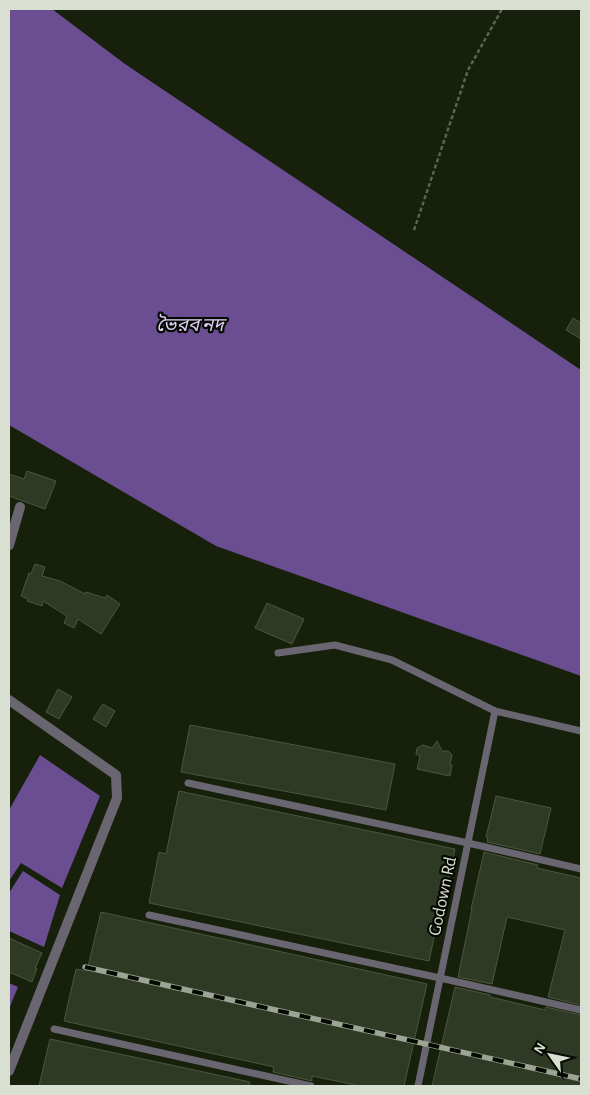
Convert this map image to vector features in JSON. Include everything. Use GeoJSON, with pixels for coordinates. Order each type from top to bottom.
{"type":"FeatureCollection","features":[{"type":"Feature","properties":{"kind":"street"},"geometry":{"type":"LineString","coordinates":[[9,545],[20,507]]}},
{"type":"Feature","properties":{"kind":"street"},"geometry":{"type":"LineString","coordinates":[[9,700],[116,775],[117,798],[9,1071]]}},
{"type":"Feature","properties":{"kind":"lane"},"geometry":{"type":"LineString","coordinates":[[278,653],[336,645],[392,660],[495,711],[581,731]]}},
{"type":"Feature","properties":{"kind":"lane","name":"Godown Rd"},"geometry":{"type":"LineString","coordinates":[[418,1086],[495,711]]}},
{"type":"Feature","properties":{"kind":"lane"},"geometry":{"type":"LineString","coordinates":[[188,783],[581,869]]}},
{"type":"Feature","properties":{"kind":"lane"},"geometry":{"type":"LineString","coordinates":[[149,915],[581,1010]]}},
{"type":"Feature","properties":{"kind":"lane"},"geometry":{"type":"LineString","coordinates":[[54,1029],[310,1086]]}},
{"type":"Feature","properties":{"kind":"path"},"geometry":{"type":"LineString","coordinates":[[414,230],[468,70],[502,9]]}},
{"type":"Feature","properties":{"kind":"water","name":"ভৈরব নদ"},"geometry":{"type":"Polygon","coordinates":[[[9,9],[52,9],[125,64],[581,370],[581,676],[216,546],[9,425],[9,9]]]}},
{"type":"Feature","properties":{"kind":"water"},"geometry":{"type":"Polygon","coordinates":[[[40,755],[100,796],[62,888],[21,863],[9,881],[9,810],[40,755]]]}},
{"type":"Feature","properties":{"kind":"water"},"geometry":{"type":"Polygon","coordinates":[[[23,871],[60,895],[44,947],[9,931],[9,893],[23,871]]]}},
{"type":"Feature","properties":{"kind":"water"},"geometry":{"type":"Polygon","coordinates":[[[9,983],[18,987],[9,1009],[9,983]]]}},
{"type":"Feature","properties":{"kind":"building"},"geometry":{"type":"Polygon","coordinates":[[[573,318],[581,323],[581,339],[566,330],[573,318]]]}},
{"type":"Feature","properties":{"kind":"building"},"geometry":{"type":"Polygon","coordinates":[[[27,471],[56,481],[45,509],[9,496],[9,474],[24,479],[27,471]]]}},
{"type":"Feature","properties":{"kind":"building"},"geometry":{"type":"Polygon","coordinates":[[[35,564],[45,567],[42,576],[60,581],[85,594],[86,592],[105,598],[107,595],[120,604],[101,634],[78,619],[74,628],[64,623],[67,616],[43,601],[42,606],[27,601],[28,599],[21,596],[29,573],[31,574],[35,564]]]}},
{"type":"Feature","properties":{"kind":"building"},"geometry":{"type":"Polygon","coordinates":[[[267,603],[304,619],[292,644],[255,628],[267,603]]]}},
{"type":"Feature","properties":{"kind":"building"},"geometry":{"type":"Polygon","coordinates":[[[58,689],[72,697],[59,719],[46,712],[58,689]]]}},
{"type":"Feature","properties":{"kind":"building"},"geometry":{"type":"Polygon","coordinates":[[[103,704],[115,711],[106,727],[93,719],[103,704]]]}},
{"type":"Feature","properties":{"kind":"building"},"geometry":{"type":"Polygon","coordinates":[[[190,725],[395,764],[386,810],[181,772],[190,725]]]}},
{"type":"Feature","properties":{"kind":"building"},"geometry":{"type":"Polygon","coordinates":[[[437,741],[442,751],[448,751],[452,755],[450,776],[417,769],[420,756],[416,754],[417,748],[423,745],[432,748],[437,741]]]}},
{"type":"Feature","properties":{"kind":"building"},"geometry":{"type":"Polygon","coordinates":[[[179,791],[455,849],[429,961],[149,903],[159,852],[166,854],[179,791]]]}},
{"type":"Feature","properties":{"kind":"building"},"geometry":{"type":"Polygon","coordinates":[[[496,796],[551,808],[540,854],[487,842],[488,837],[486,837],[496,796]]]}},
{"type":"Feature","properties":{"kind":"building"},"geometry":{"type":"Polygon","coordinates":[[[484,852],[538,865],[537,868],[581,878],[581,1005],[548,997],[565,930],[507,917],[492,984],[458,977],[484,852]]]}},
{"type":"Feature","properties":{"kind":"building"},"geometry":{"type":"Polygon","coordinates":[[[101,912],[427,984],[404,1086],[360,1086],[312,1076],[312,1081],[273,1072],[274,1067],[64,1021],[76,969],[87,971],[101,912]]]}},
{"type":"Feature","properties":{"kind":"building"},"geometry":{"type":"Polygon","coordinates":[[[9,938],[42,953],[35,968],[37,968],[32,982],[9,972],[9,938]]]}},
{"type":"Feature","properties":{"kind":"building"},"geometry":{"type":"Polygon","coordinates":[[[455,987],[545,1010],[546,1007],[581,1015],[581,1086],[432,1086],[455,987]]]}},
{"type":"Feature","properties":{"kind":"building"},"geometry":{"type":"Polygon","coordinates":[[[50,1039],[250,1082],[249,1086],[39,1086],[50,1039]]]}},
{"type":"Feature","properties":{"kind":"railway"},"geometry":{"type":"LineString","coordinates":[[85,967],[581,1079]]}}]}
